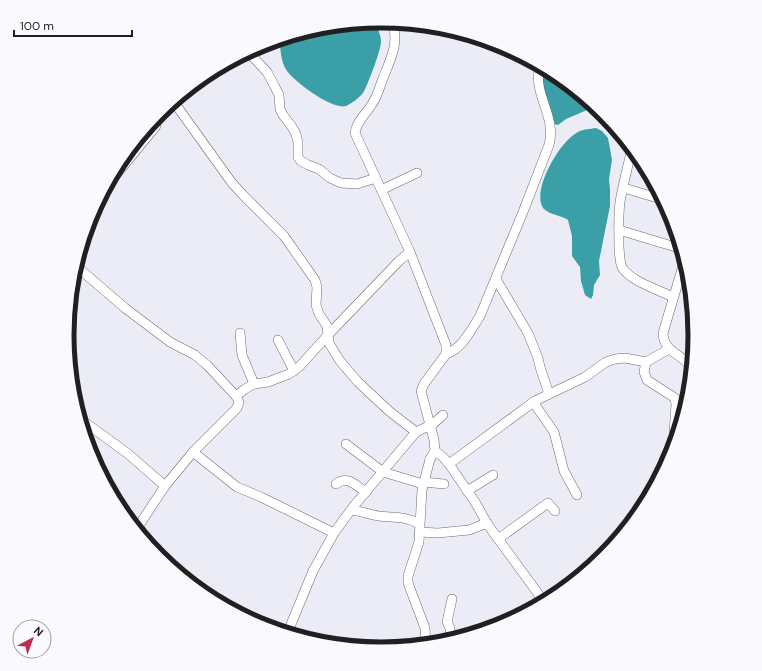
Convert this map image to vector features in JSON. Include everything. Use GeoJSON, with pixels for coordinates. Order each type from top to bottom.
{"type":"FeatureCollection","features":[{"type":"Feature","properties":{"kind":"street"},"geometry":{"type":"LineString","coordinates":[[395,29],[396,42],[390,62],[373,104],[355,128],[355,133],[410,252],[446,345],[446,354]]}},
{"type":"Feature","properties":{"kind":"street"},"geometry":{"type":"LineString","coordinates":[[252,56],[267,72],[279,95],[280,109],[296,134],[298,143],[298,157],[301,161],[319,169],[330,178],[341,183],[357,184],[376,178]]}},
{"type":"Feature","properties":{"kind":"street"},"geometry":{"type":"LineString","coordinates":[[425,639],[423,623],[408,583],[408,576],[419,542],[422,490],[430,459],[435,451],[434,440],[420,391],[446,354],[454,351],[470,332],[480,316],[549,145],[552,136],[551,123],[538,85],[537,76],[538,71]]}},
{"type":"Feature","properties":{"kind":"street"},"geometry":{"type":"LineString","coordinates":[[176,106],[232,183],[243,196],[284,236],[315,280],[317,287],[316,305],[319,314],[327,326],[329,343],[340,361],[358,382],[389,411],[416,432]]}},
{"type":"Feature","properties":{"kind":"street"},"geometry":{"type":"LineString","coordinates":[[131,156],[152,131]]}},
{"type":"Feature","properties":{"kind":"street"},"geometry":{"type":"LineString","coordinates":[[630,156],[620,203],[620,262],[623,269],[628,274],[651,288],[661,290],[673,298]]}},
{"type":"Feature","properties":{"kind":"street"},"geometry":{"type":"LineString","coordinates":[[381,190],[417,173]]}},
{"type":"Feature","properties":{"kind":"street"},"geometry":{"type":"LineString","coordinates":[[624,188],[656,198]]}},
{"type":"Feature","properties":{"kind":"street"},"geometry":{"type":"LineString","coordinates":[[619,230],[675,247]]}},
{"type":"Feature","properties":{"kind":"street"},"geometry":{"type":"LineString","coordinates":[[236,396],[254,384],[268,382],[289,374],[299,367],[399,260],[410,252]]}},
{"type":"Feature","properties":{"kind":"street"},"geometry":{"type":"LineString","coordinates":[[81,270],[125,308],[170,342],[195,355],[207,365],[236,396],[239,402],[237,408],[193,452],[165,486],[139,525]]}},
{"type":"Feature","properties":{"kind":"street"},"geometry":{"type":"LineString","coordinates":[[682,270],[663,333],[663,342],[669,349],[682,357],[687,363]]}},
{"type":"Feature","properties":{"kind":"street"},"geometry":{"type":"LineString","coordinates":[[496,279],[528,333],[538,358],[549,394]]}},
{"type":"Feature","properties":{"kind":"street"},"geometry":{"type":"LineString","coordinates":[[240,333],[242,355],[254,384]]}},
{"type":"Feature","properties":{"kind":"street"},"geometry":{"type":"LineString","coordinates":[[278,340],[294,371]]}},
{"type":"Feature","properties":{"kind":"street"},"geometry":{"type":"LineString","coordinates":[[449,464],[533,402],[585,377],[606,362],[625,358],[646,362],[669,349]]}},
{"type":"Feature","properties":{"kind":"street"},"geometry":{"type":"LineString","coordinates":[[646,362],[644,372],[647,380],[675,398],[675,426]]}},
{"type":"Feature","properties":{"kind":"street"},"geometry":{"type":"LineString","coordinates":[[533,402],[554,432],[564,471],[577,495]]}},
{"type":"Feature","properties":{"kind":"street"},"geometry":{"type":"LineString","coordinates":[[289,629],[312,571],[334,533],[351,510],[416,432],[430,425],[442,415]]}},
{"type":"Feature","properties":{"kind":"street"},"geometry":{"type":"LineString","coordinates":[[87,424],[127,453],[165,486]]}},
{"type":"Feature","properties":{"kind":"street"},"geometry":{"type":"LineString","coordinates":[[346,444],[383,472],[424,483],[444,484]]}},
{"type":"Feature","properties":{"kind":"street"},"geometry":{"type":"LineString","coordinates":[[435,451],[449,464],[468,491],[487,523],[541,598]]}},
{"type":"Feature","properties":{"kind":"street"},"geometry":{"type":"LineString","coordinates":[[193,452],[237,487],[334,533]]}},
{"type":"Feature","properties":{"kind":"street"},"geometry":{"type":"LineString","coordinates":[[468,491],[493,475]]}},
{"type":"Feature","properties":{"kind":"street"},"geometry":{"type":"LineString","coordinates":[[336,484],[342,480],[346,480],[366,492]]}},
{"type":"Feature","properties":{"kind":"street"},"geometry":{"type":"LineString","coordinates":[[498,539],[548,503],[555,511]]}},
{"type":"Feature","properties":{"kind":"street"},"geometry":{"type":"LineString","coordinates":[[351,510],[363,511],[376,516],[408,519],[419,528],[449,532],[469,530],[487,523]]}},
{"type":"Feature","properties":{"kind":"street"},"geometry":{"type":"LineString","coordinates":[[451,635],[450,628],[447,622],[452,599]]}},
{"type":"Feature","properties":{"kind":"water"},"geometry":{"type":"Polygon","coordinates":[[[378,28],[381,42],[379,52],[363,93],[346,106],[332,104],[323,100],[291,76],[283,64],[280,45],[282,44],[321,34],[378,28]]]}},
{"type":"Feature","properties":{"kind":"water"},"geometry":{"type":"Polygon","coordinates":[[[543,74],[584,104],[588,108],[587,110],[566,119],[558,125],[554,124],[541,81],[543,74]]]}},
{"type":"Feature","properties":{"kind":"water"},"geometry":{"type":"Polygon","coordinates":[[[596,128],[602,131],[608,138],[612,160],[609,179],[610,206],[599,261],[600,275],[594,285],[591,299],[585,295],[581,281],[580,267],[572,256],[572,236],[568,220],[546,211],[542,206],[540,198],[541,188],[545,176],[550,165],[564,144],[578,132],[596,128]]]}}]}
